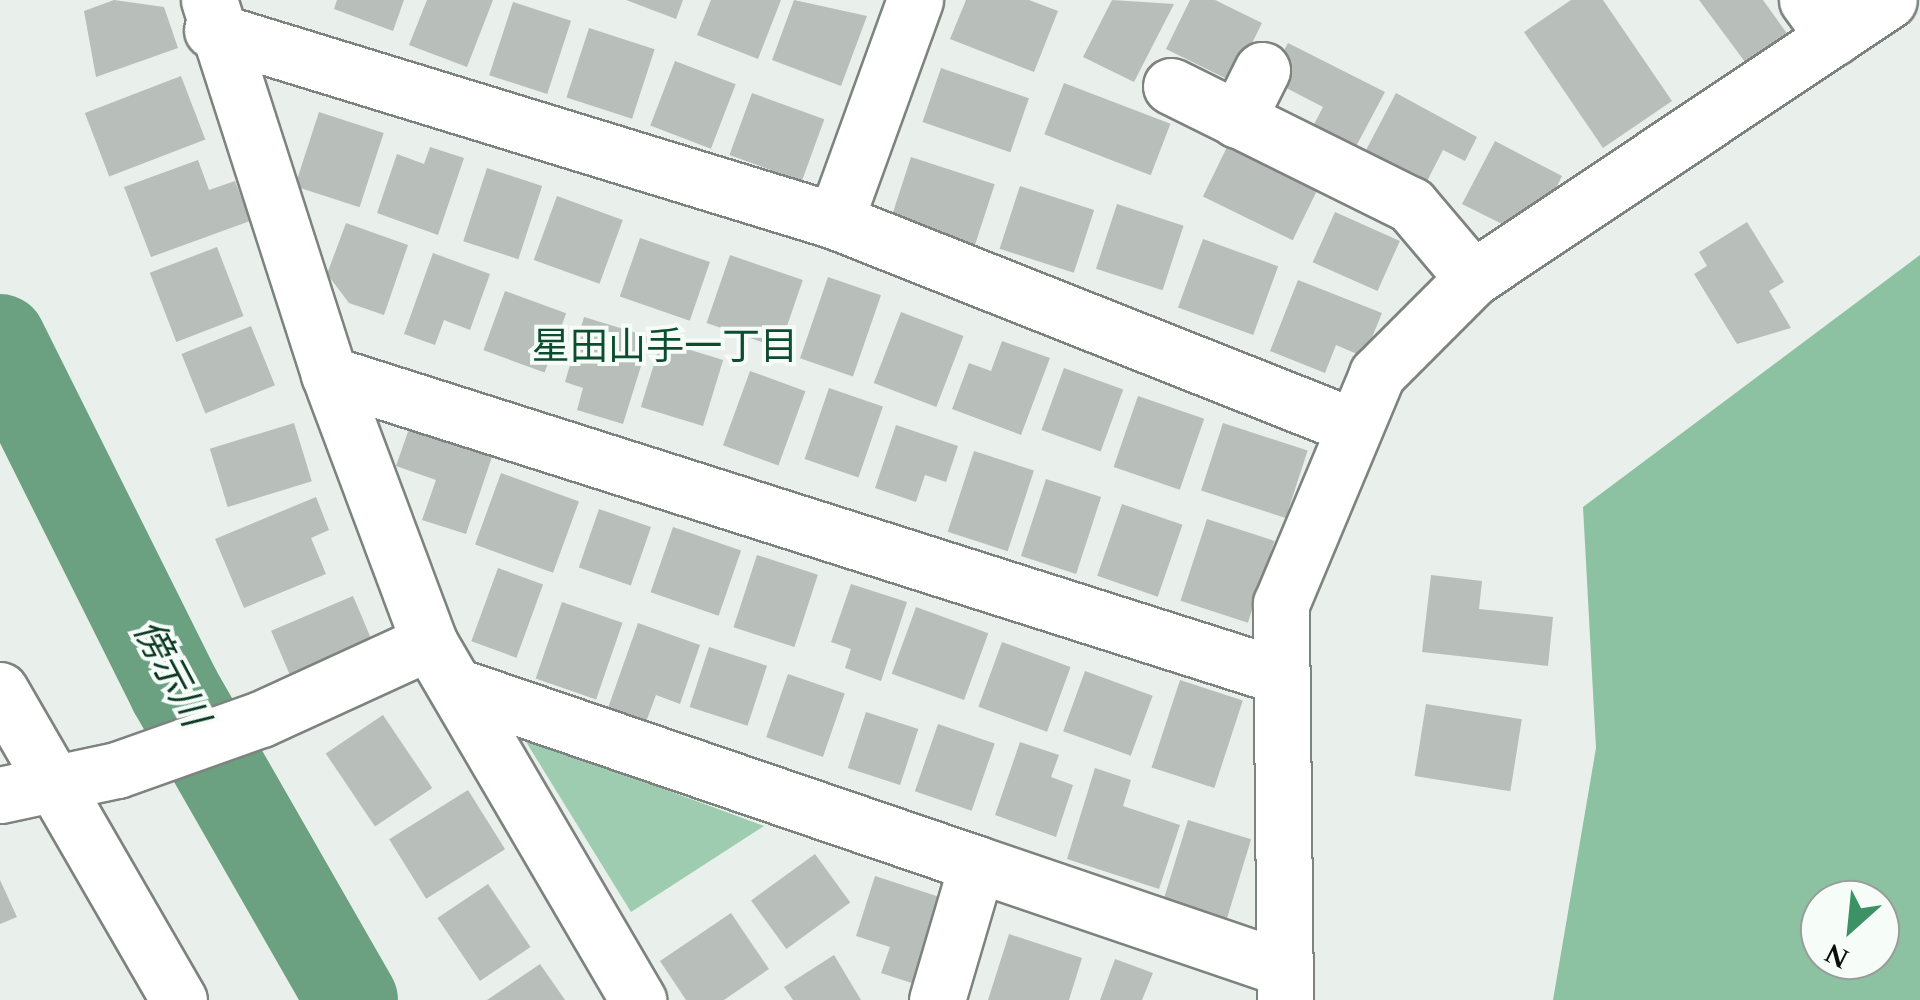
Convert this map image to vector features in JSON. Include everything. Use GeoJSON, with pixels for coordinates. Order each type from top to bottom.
{"type":"FeatureCollection","features":[{"type":"Feature","properties":{"kind":"street"},"geometry":{"type":"LineString","coordinates":[[835,221],[915,0]]}},
{"type":"Feature","properties":{"kind":"street"},"geometry":{"type":"LineString","coordinates":[[24,791],[118,770],[261,719],[442,664],[1285,984],[1281,604],[1378,374],[1473,278],[1821,18],[1889,0]]}},
{"type":"Feature","properties":{"kind":"street"},"geometry":{"type":"LineString","coordinates":[[210,15],[835,221],[1355,427]]}},
{"type":"Feature","properties":{"kind":"street"},"geometry":{"type":"LineString","coordinates":[[210,15],[329,374],[442,664],[638,1000]]}},
{"type":"Feature","properties":{"kind":"street"},"geometry":{"type":"LineString","coordinates":[[1237,120],[1262,70]]}},
{"type":"Feature","properties":{"kind":"street"},"geometry":{"type":"LineString","coordinates":[[1171,86],[1410,205],[1473,278]]}},
{"type":"Feature","properties":{"kind":"street"},"geometry":{"type":"LineString","coordinates":[[329,374],[1280,676]]}},
{"type":"Feature","properties":{"kind":"street"},"geometry":{"type":"LineString","coordinates":[[0,690],[24,791],[179,1000]]}},
{"type":"Feature","properties":{"kind":"street"},"geometry":{"type":"LineString","coordinates":[[937,1000],[977,864]]}},
{"type":"Feature","properties":{"kind":"green space"},"geometry":{"type":"Polygon","coordinates":[[[1920,255],[1920,1000],[1553,1000],[1596,748],[1583,507],[1920,255]]]}},
{"type":"Feature","properties":{"kind":"green space"},"geometry":{"type":"Polygon","coordinates":[[[523,737],[764,826],[631,912],[523,737]]]}},
{"type":"Feature","properties":{"kind":"building"},"geometry":{"type":"Polygon","coordinates":[[[114,0],[164,7],[178,48],[96,77],[84,11],[114,0]]]}},
{"type":"Feature","properties":{"kind":"building"},"geometry":{"type":"Polygon","coordinates":[[[337,0],[404,0],[393,31],[334,9],[337,0]]]}},
{"type":"Feature","properties":{"kind":"building"},"geometry":{"type":"Polygon","coordinates":[[[427,0],[493,0],[467,67],[409,45],[427,0]]]}},
{"type":"Feature","properties":{"kind":"building"},"geometry":{"type":"Polygon","coordinates":[[[626,0],[683,0],[676,19],[626,0]]]}},
{"type":"Feature","properties":{"kind":"building"},"geometry":{"type":"Polygon","coordinates":[[[711,0],[781,0],[758,59],[697,35],[711,0]]]}},
{"type":"Feature","properties":{"kind":"building"},"geometry":{"type":"Polygon","coordinates":[[[794,0],[867,16],[841,86],[772,60],[794,0]]]}},
{"type":"Feature","properties":{"kind":"building"},"geometry":{"type":"Polygon","coordinates":[[[966,0],[1029,0],[1058,11],[1034,72],[950,39],[966,0]]]}},
{"type":"Feature","properties":{"kind":"building"},"geometry":{"type":"Polygon","coordinates":[[[1112,0],[1174,4],[1134,82],[1083,57],[1112,0]]]}},
{"type":"Feature","properties":{"kind":"building"},"geometry":{"type":"Polygon","coordinates":[[[1190,0],[1215,0],[1262,23],[1233,82],[1166,49],[1190,0]]]}},
{"type":"Feature","properties":{"kind":"building"},"geometry":{"type":"Polygon","coordinates":[[[1571,0],[1603,0],[1672,101],[1603,148],[1524,32],[1571,0]]]}},
{"type":"Feature","properties":{"kind":"building"},"geometry":{"type":"Polygon","coordinates":[[[1699,0],[1763,0],[1791,39],[1751,70],[1699,0]]]}},
{"type":"Feature","properties":{"kind":"building"},"geometry":{"type":"Polygon","coordinates":[[[513,2],[571,21],[547,94],[489,75],[513,2]]]}},
{"type":"Feature","properties":{"kind":"building"},"geometry":{"type":"Polygon","coordinates":[[[589,28],[655,49],[632,119],[566,97],[589,28]]]}},
{"type":"Feature","properties":{"kind":"building"},"geometry":{"type":"Polygon","coordinates":[[[1288,43],[1385,92],[1353,152],[1311,130],[1323,107],[1269,79],[1288,43]]]}},
{"type":"Feature","properties":{"kind":"building"},"geometry":{"type":"Polygon","coordinates":[[[675,61],[736,84],[711,149],[650,125],[675,61]]]}},
{"type":"Feature","properties":{"kind":"building"},"geometry":{"type":"Polygon","coordinates":[[[941,68],[1029,98],[1010,152],[922,122],[941,68]]]}},
{"type":"Feature","properties":{"kind":"building"},"geometry":{"type":"Polygon","coordinates":[[[181,76],[205,139],[109,176],[85,113],[181,76]]]}},
{"type":"Feature","properties":{"kind":"building"},"geometry":{"type":"Polygon","coordinates":[[[1064,83],[1170,124],[1151,175],[1044,134],[1064,83]]]}},
{"type":"Feature","properties":{"kind":"building"},"geometry":{"type":"Polygon","coordinates":[[[752,93],[824,119],[802,181],[729,155],[752,93]]]}},
{"type":"Feature","properties":{"kind":"building"},"geometry":{"type":"Polygon","coordinates":[[[1396,93],[1477,137],[1465,161],[1443,150],[1425,185],[1365,152],[1396,93]]]}},
{"type":"Feature","properties":{"kind":"building"},"geometry":{"type":"Polygon","coordinates":[[[319,112],[384,133],[360,207],[295,186],[319,112]]]}},
{"type":"Feature","properties":{"kind":"building"},"geometry":{"type":"Polygon","coordinates":[[[1495,141],[1562,176],[1548,204],[1506,226],[1462,204],[1495,141]]]}},
{"type":"Feature","properties":{"kind":"building"},"geometry":{"type":"Polygon","coordinates":[[[430,147],[464,158],[438,235],[377,213],[397,154],[424,164],[430,147]]]}},
{"type":"Feature","properties":{"kind":"building"},"geometry":{"type":"Polygon","coordinates":[[[1227,147],[1317,191],[1293,240],[1203,196],[1227,147]]]}},
{"type":"Feature","properties":{"kind":"building"},"geometry":{"type":"Polygon","coordinates":[[[911,157],[995,184],[975,246],[891,219],[911,157]]]}},
{"type":"Feature","properties":{"kind":"building"},"geometry":{"type":"Polygon","coordinates":[[[198,160],[209,190],[235,181],[250,221],[151,257],[124,187],[198,160]]]}},
{"type":"Feature","properties":{"kind":"building"},"geometry":{"type":"Polygon","coordinates":[[[487,168],[542,186],[518,259],[463,241],[487,168]]]}},
{"type":"Feature","properties":{"kind":"building"},"geometry":{"type":"Polygon","coordinates":[[[1020,186],[1094,210],[1074,273],[1000,249],[1020,186]]]}},
{"type":"Feature","properties":{"kind":"building"},"geometry":{"type":"Polygon","coordinates":[[[557,196],[623,220],[600,284],[534,260],[557,196]]]}},
{"type":"Feature","properties":{"kind":"building"},"geometry":{"type":"Polygon","coordinates":[[[1117,204],[1184,226],[1163,290],[1096,269],[1117,204]]]}},
{"type":"Feature","properties":{"kind":"building"},"geometry":{"type":"Polygon","coordinates":[[[1335,212],[1400,241],[1377,291],[1313,262],[1335,212]]]}},
{"type":"Feature","properties":{"kind":"building"},"geometry":{"type":"Polygon","coordinates":[[[1747,222],[1784,282],[1769,291],[1791,328],[1737,344],[1694,274],[1707,266],[1699,252],[1747,222]]]}},
{"type":"Feature","properties":{"kind":"building"},"geometry":{"type":"Polygon","coordinates":[[[346,223],[408,245],[384,315],[349,303],[327,274],[346,223]]]}},
{"type":"Feature","properties":{"kind":"building"},"geometry":{"type":"Polygon","coordinates":[[[640,238],[710,262],[690,321],[620,297],[640,238]]]}},
{"type":"Feature","properties":{"kind":"building"},"geometry":{"type":"Polygon","coordinates":[[[1203,239],[1278,266],[1253,335],[1178,308],[1203,239]]]}},
{"type":"Feature","properties":{"kind":"building"},"geometry":{"type":"Polygon","coordinates":[[[217,247],[244,316],[176,342],[150,273],[217,247]]]}},
{"type":"Feature","properties":{"kind":"building"},"geometry":{"type":"Polygon","coordinates":[[[433,253],[490,274],[470,330],[444,320],[435,345],[404,334],[433,253]]]}},
{"type":"Feature","properties":{"kind":"building"},"geometry":{"type":"Polygon","coordinates":[[[730,255],[803,280],[779,348],[707,323],[730,255]]]}},
{"type":"Feature","properties":{"kind":"building"},"geometry":{"type":"Polygon","coordinates":[[[828,277],[881,295],[853,377],[800,358],[828,277]]]}},
{"type":"Feature","properties":{"kind":"building"},"geometry":{"type":"Polygon","coordinates":[[[1298,280],[1382,313],[1364,357],[1336,345],[1325,373],[1270,351],[1298,280]]]}},
{"type":"Feature","properties":{"kind":"building"},"geometry":{"type":"Polygon","coordinates":[[[505,291],[566,313],[545,372],[483,350],[505,291]]]}},
{"type":"Feature","properties":{"kind":"building"},"geometry":{"type":"Polygon","coordinates":[[[901,312],[964,336],[936,407],[874,383],[901,312]]]}},
{"type":"Feature","properties":{"kind":"building"},"geometry":{"type":"Polygon","coordinates":[[[584,317],[650,337],[623,424],[577,410],[583,388],[565,382],[584,317]]]}},
{"type":"Feature","properties":{"kind":"building"},"geometry":{"type":"Polygon","coordinates":[[[251,326],[275,385],[205,413],[181,354],[251,326]]]}},
{"type":"Feature","properties":{"kind":"building"},"geometry":{"type":"Polygon","coordinates":[[[661,341],[723,360],[703,426],[641,407],[661,341]]]}},
{"type":"Feature","properties":{"kind":"building"},"geometry":{"type":"Polygon","coordinates":[[[1002,341],[1050,358],[1021,435],[952,409],[969,363],[991,371],[1002,341]]]}},
{"type":"Feature","properties":{"kind":"building"},"geometry":{"type":"Polygon","coordinates":[[[1064,368],[1123,390],[1101,452],[1041,430],[1064,368]]]}},
{"type":"Feature","properties":{"kind":"building"},"geometry":{"type":"Polygon","coordinates":[[[750,371],[805,391],[778,465],[723,445],[750,371]]]}},
{"type":"Feature","properties":{"kind":"building"},"geometry":{"type":"Polygon","coordinates":[[[829,388],[883,407],[858,477],[805,459],[829,388]]]}},
{"type":"Feature","properties":{"kind":"building"},"geometry":{"type":"Polygon","coordinates":[[[1138,396],[1204,419],[1180,490],[1114,467],[1138,396]]]}},
{"type":"Feature","properties":{"kind":"building"},"geometry":{"type":"Polygon","coordinates":[[[294,423],[312,481],[228,507],[210,449],[294,423]]]}},
{"type":"Feature","properties":{"kind":"building"},"geometry":{"type":"Polygon","coordinates":[[[1223,423],[1308,451],[1286,518],[1201,491],[1223,423]]]}},
{"type":"Feature","properties":{"kind":"building"},"geometry":{"type":"Polygon","coordinates":[[[896,425],[958,446],[946,482],[925,475],[916,502],[875,488],[896,425]]]}},
{"type":"Feature","properties":{"kind":"building"},"geometry":{"type":"Polygon","coordinates":[[[410,426],[493,454],[466,534],[422,520],[436,480],[396,466],[410,426]]]}},
{"type":"Feature","properties":{"kind":"building"},"geometry":{"type":"Polygon","coordinates":[[[974,451],[1034,470],[1008,551],[948,532],[974,451]]]}},
{"type":"Feature","properties":{"kind":"building"},"geometry":{"type":"Polygon","coordinates":[[[501,473],[579,501],[553,573],[475,544],[501,473]]]}},
{"type":"Feature","properties":{"kind":"building"},"geometry":{"type":"Polygon","coordinates":[[[1046,479],[1101,497],[1076,574],[1021,556],[1046,479]]]}},
{"type":"Feature","properties":{"kind":"building"},"geometry":{"type":"Polygon","coordinates":[[[316,497],[329,530],[311,538],[326,574],[244,608],[215,539],[316,497]]]}},
{"type":"Feature","properties":{"kind":"building"},"geometry":{"type":"Polygon","coordinates":[[[1122,504],[1183,525],[1158,597],[1097,576],[1122,504]]]}},
{"type":"Feature","properties":{"kind":"building"},"geometry":{"type":"Polygon","coordinates":[[[599,509],[651,527],[631,586],[579,568],[599,509]]]}},
{"type":"Feature","properties":{"kind":"building"},"geometry":{"type":"Polygon","coordinates":[[[1207,519],[1275,541],[1248,623],[1180,601],[1207,519]]]}},
{"type":"Feature","properties":{"kind":"building"},"geometry":{"type":"Polygon","coordinates":[[[673,527],[741,550],[719,616],[651,592],[673,527]]]}},
{"type":"Feature","properties":{"kind":"building"},"geometry":{"type":"Polygon","coordinates":[[[757,555],[818,575],[794,647],[734,627],[757,555]]]}},
{"type":"Feature","properties":{"kind":"building"},"geometry":{"type":"Polygon","coordinates":[[[498,568],[543,584],[516,658],[471,641],[498,568]]]}},
{"type":"Feature","properties":{"kind":"building"},"geometry":{"type":"Polygon","coordinates":[[[1431,575],[1482,581],[1479,609],[1553,617],[1548,666],[1422,652],[1431,575]]]}},
{"type":"Feature","properties":{"kind":"building"},"geometry":{"type":"Polygon","coordinates":[[[851,584],[907,602],[881,681],[845,668],[851,649],[831,642],[851,584]]]}},
{"type":"Feature","properties":{"kind":"building"},"geometry":{"type":"Polygon","coordinates":[[[353,596],[375,648],[293,682],[271,631],[353,596]]]}},
{"type":"Feature","properties":{"kind":"building"},"geometry":{"type":"Polygon","coordinates":[[[562,602],[623,623],[596,699],[536,679],[562,602]]]}},
{"type":"Feature","properties":{"kind":"building"},"geometry":{"type":"Polygon","coordinates":[[[916,607],[988,633],[964,700],[892,674],[916,607]]]}},
{"type":"Feature","properties":{"kind":"building"},"geometry":{"type":"Polygon","coordinates":[[[638,623],[700,645],[680,704],[656,695],[646,722],[608,708],[638,623]]]}},
{"type":"Feature","properties":{"kind":"building"},"geometry":{"type":"Polygon","coordinates":[[[1002,642],[1071,667],[1047,732],[978,707],[1002,642]]]}},
{"type":"Feature","properties":{"kind":"building"},"geometry":{"type":"Polygon","coordinates":[[[709,647],[767,666],[748,726],[690,707],[709,647]]]}},
{"type":"Feature","properties":{"kind":"building"},"geometry":{"type":"Polygon","coordinates":[[[1085,671],[1153,696],[1131,756],[1063,731],[1085,671]]]}},
{"type":"Feature","properties":{"kind":"building"},"geometry":{"type":"Polygon","coordinates":[[[788,674],[845,694],[823,757],[766,737],[788,674]]]}},
{"type":"Feature","properties":{"kind":"building"},"geometry":{"type":"Polygon","coordinates":[[[1180,680],[1243,700],[1214,788],[1152,767],[1180,680]]]}},
{"type":"Feature","properties":{"kind":"building"},"geometry":{"type":"Polygon","coordinates":[[[1426,704],[1522,719],[1510,791],[1415,776],[1426,704]]]}},
{"type":"Feature","properties":{"kind":"building"},"geometry":{"type":"Polygon","coordinates":[[[866,712],[918,729],[900,785],[848,768],[866,712]]]}},
{"type":"Feature","properties":{"kind":"building"},"geometry":{"type":"Polygon","coordinates":[[[383,715],[432,788],[375,827],[326,754],[383,715]]]}},
{"type":"Feature","properties":{"kind":"building"},"geometry":{"type":"Polygon","coordinates":[[[938,724],[995,744],[972,811],[915,791],[938,724]]]}},
{"type":"Feature","properties":{"kind":"building"},"geometry":{"type":"Polygon","coordinates":[[[1020,742],[1059,755],[1051,777],[1073,785],[1056,837],[995,815],[1020,742]]]}},
{"type":"Feature","properties":{"kind":"building"},"geometry":{"type":"Polygon","coordinates":[[[1095,768],[1131,780],[1123,806],[1180,825],[1159,889],[1067,859],[1095,768]]]}},
{"type":"Feature","properties":{"kind":"building"},"geometry":{"type":"Polygon","coordinates":[[[468,790],[505,849],[426,899],[389,839],[468,790]]]}},
{"type":"Feature","properties":{"kind":"building"},"geometry":{"type":"Polygon","coordinates":[[[1188,820],[1251,839],[1227,919],[1164,899],[1188,820]]]}},
{"type":"Feature","properties":{"kind":"building"},"geometry":{"type":"Polygon","coordinates":[[[815,854],[850,903],[786,949],[751,900],[815,854]]]}},
{"type":"Feature","properties":{"kind":"building"},"geometry":{"type":"Polygon","coordinates":[[[875,876],[952,901],[924,987],[881,973],[890,947],[856,936],[875,876]]]}},
{"type":"Feature","properties":{"kind":"building"},"geometry":{"type":"Polygon","coordinates":[[[0,880],[17,917],[0,924],[0,880]]]}},
{"type":"Feature","properties":{"kind":"building"},"geometry":{"type":"Polygon","coordinates":[[[488,884],[530,947],[480,981],[437,918],[488,884]]]}},
{"type":"Feature","properties":{"kind":"building"},"geometry":{"type":"Polygon","coordinates":[[[731,913],[769,969],[724,1000],[686,1000],[660,961],[731,913]]]}},
{"type":"Feature","properties":{"kind":"building"},"geometry":{"type":"Polygon","coordinates":[[[1009,934],[1082,958],[1069,1000],[988,1000],[1009,934]]]}},
{"type":"Feature","properties":{"kind":"building"},"geometry":{"type":"Polygon","coordinates":[[[834,955],[861,1000],[793,1000],[784,987],[834,955]]]}},
{"type":"Feature","properties":{"kind":"building"},"geometry":{"type":"Polygon","coordinates":[[[1115,959],[1153,973],[1142,1000],[1100,1000],[1115,959]]]}},
{"type":"Feature","properties":{"kind":"building"},"geometry":{"type":"Polygon","coordinates":[[[540,964],[565,1000],[487,1000],[540,964]]]}},
{"type":"Feature","properties":{"kind":"waterway","name":"傍示川"},"geometry":{"type":"LineString","coordinates":[[0,340],[175,691],[352,1000]]}},
{"type":"Feature","properties":{"kind":"district","name":"星田山手一丁目"},"geometry":{"type":"Point","coordinates":[665,349]}}]}
